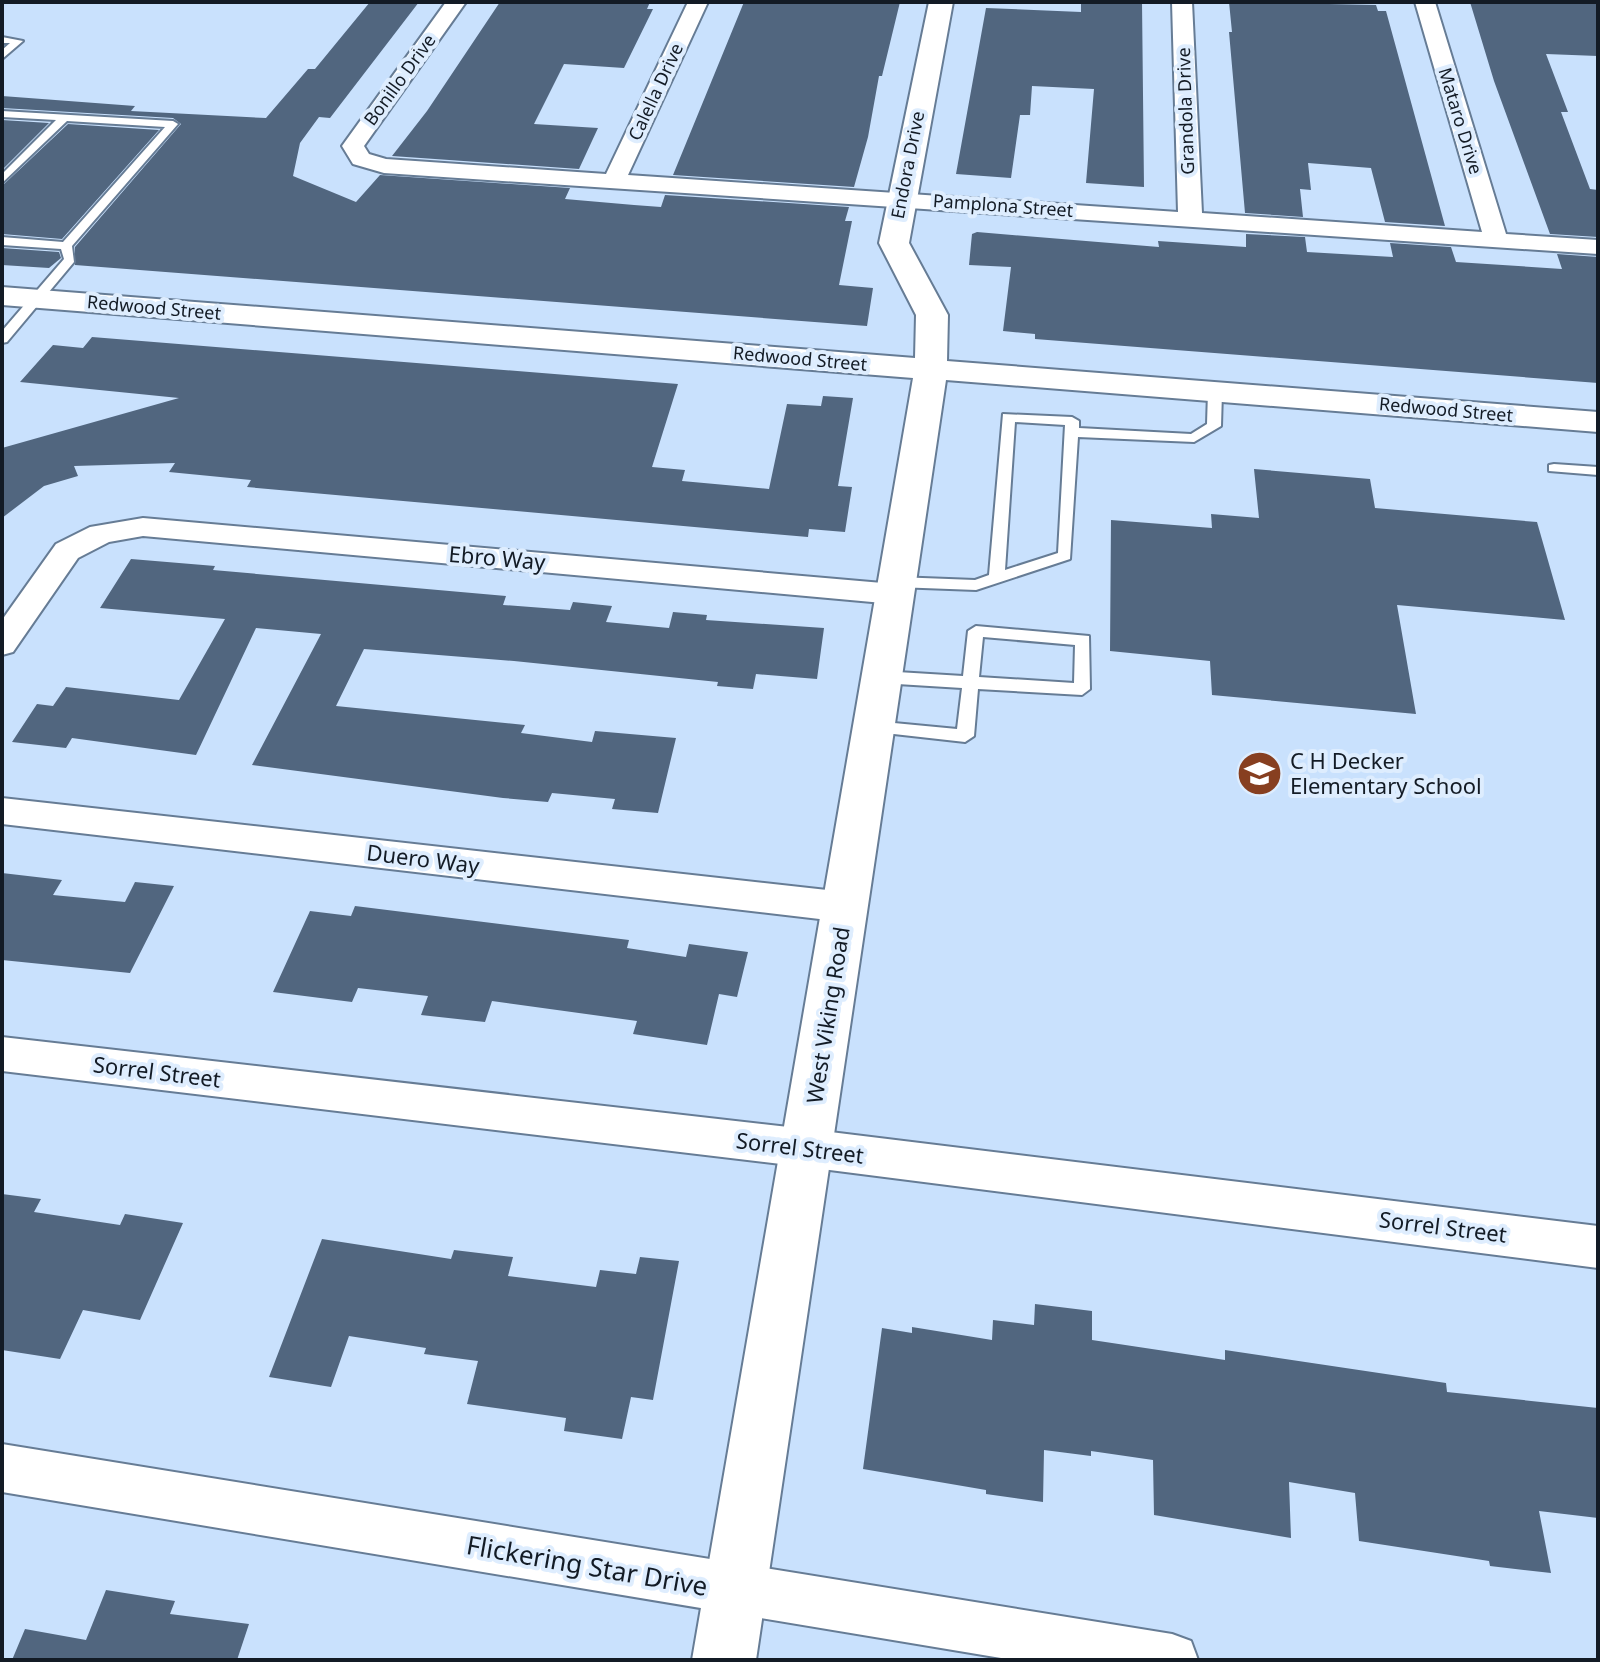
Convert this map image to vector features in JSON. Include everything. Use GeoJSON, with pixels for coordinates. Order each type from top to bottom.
{"type":"FeatureCollection","features":[{"type":"Feature","properties":{"kind":"street","name":"Bonillo Drive"},"geometry":{"type":"LineString","coordinates":[[361,159],[353,146],[456,2]]}},
{"type":"Feature","properties":{"kind":"street","name":"Calella Drive"},"geometry":{"type":"LineString","coordinates":[[614,182],[698,2]]}},
{"type":"Feature","properties":{"kind":"street","name":"Endora Drive"},"geometry":{"type":"LineString","coordinates":[[931,369],[932,315],[894,243],[941,2]]}},
{"type":"Feature","properties":{"kind":"street","name":"Grandola Drive"},"geometry":{"type":"LineString","coordinates":[[1182,2],[1190,219]]}},
{"type":"Feature","properties":{"kind":"street","name":"Mataro Drive"},"geometry":{"type":"LineString","coordinates":[[1425,2],[1496,240]]}},
{"type":"Feature","properties":{"kind":"street","name":"Pamplona Street"},"geometry":{"type":"LineString","coordinates":[[361,159],[384,166],[1598,247]]}},
{"type":"Feature","properties":{"kind":"street","name":"Redwood Street"},"geometry":{"type":"LineString","coordinates":[[2,296],[1598,422]]}},
{"type":"Feature","properties":{"kind":"street","name":"West Viking Road"},"geometry":{"type":"LineString","coordinates":[[724,1660],[931,369]]}},
{"type":"Feature","properties":{"kind":"street","name":"Ebro Way"},"geometry":{"type":"LineString","coordinates":[[2,644],[67,551],[101,534],[143,527],[895,588]]}},
{"type":"Feature","properties":{"kind":"street","name":"Duero Way"},"geometry":{"type":"LineString","coordinates":[[2,811],[845,907]]}},
{"type":"Feature","properties":{"kind":"street","name":"Sorrel Street"},"geometry":{"type":"LineString","coordinates":[[2,1054],[806,1148],[1598,1247]]}},
{"type":"Feature","properties":{"kind":"street","name":"Flickering Star Drive"},"geometry":{"type":"LineString","coordinates":[[2,1468],[735,1591],[1172,1660]]}},
{"type":"Feature","properties":{"kind":"lane"},"geometry":{"type":"LineString","coordinates":[[2,40],[18,41],[2,56]]}},
{"type":"Feature","properties":{"kind":"lane"},"geometry":{"type":"LineString","coordinates":[[2,114],[173,124],[66,246]]}},
{"type":"Feature","properties":{"kind":"lane"},"geometry":{"type":"LineString","coordinates":[[2,180],[65,117]]}},
{"type":"Feature","properties":{"kind":"lane"},"geometry":{"type":"LineString","coordinates":[[2,241],[66,246]]}},
{"type":"Feature","properties":{"kind":"lane"},"geometry":{"type":"LineString","coordinates":[[2,339],[70,259],[66,246]]}},
{"type":"Feature","properties":{"kind":"lane"},"geometry":{"type":"LineString","coordinates":[[1071,432],[1194,438],[1214,426],[1215,392]]}},
{"type":"Feature","properties":{"kind":"lane"},"geometry":{"type":"LineString","coordinates":[[895,588],[976,585],[1065,556],[1072,421],[1008,417],[997,578]]}},
{"type":"Feature","properties":{"kind":"lane"},"geometry":{"type":"LineString","coordinates":[[1554,468],[1598,471]]}},
{"type":"Feature","properties":{"kind":"lane"},"geometry":{"type":"LineString","coordinates":[[873,727],[965,736],[972,682],[976,631],[1083,640],[1082,689],[972,682],[881,677]]}},
{"type":"Feature","properties":{"kind":"building"},"geometry":{"type":"Polygon","coordinates":[[[370,2],[419,2],[330,118],[319,117],[300,143],[293,176],[356,202],[380,175],[570,188],[565,199],[661,207],[665,195],[849,207],[845,221],[852,221],[839,285],[873,288],[867,326],[75,265],[75,247],[181,124],[173,118],[2,108],[2,96],[135,106],[131,111],[266,118],[308,69],[315,69],[370,2]]]}},
{"type":"Feature","properties":{"kind":"building"},"geometry":{"type":"Polygon","coordinates":[[[500,2],[650,2],[647,9],[653,9],[624,68],[564,64],[534,124],[598,128],[579,169],[392,156],[427,111],[500,2]]]}},
{"type":"Feature","properties":{"kind":"building"},"geometry":{"type":"Polygon","coordinates":[[[744,2],[900,2],[882,76],[879,76],[868,137],[854,187],[673,175],[744,2]]]}},
{"type":"Feature","properties":{"kind":"building"},"geometry":{"type":"Polygon","coordinates":[[[1081,2],[1142,2],[1144,187],[1086,183],[1094,89],[1032,86],[1030,115],[1020,115],[1011,178],[956,174],[986,8],[1081,12],[1081,2]]]}},
{"type":"Feature","properties":{"kind":"building"},"geometry":{"type":"Polygon","coordinates":[[[1229,2],[1376,5],[1378,11],[1386,11],[1445,226],[1385,222],[1371,168],[1308,163],[1311,190],[1300,189],[1303,217],[1245,213],[1229,2]]]}},
{"type":"Feature","properties":{"kind":"building"},"geometry":{"type":"Polygon","coordinates":[[[1470,2],[1598,2],[1598,56],[1546,54],[1568,112],[1561,112],[1590,189],[1598,190],[1598,237],[1550,234],[1494,81],[1470,2]]]}},
{"type":"Feature","properties":{"kind":"building"},"geometry":{"type":"Polygon","coordinates":[[[2,120],[49,123],[2,170],[2,120]]]}},
{"type":"Feature","properties":{"kind":"building"},"geometry":{"type":"Polygon","coordinates":[[[68,124],[159,130],[62,239],[2,234],[2,186],[68,124]]]}},
{"type":"Feature","properties":{"kind":"building"},"geometry":{"type":"Polygon","coordinates":[[[972,234],[1159,247],[1158,241],[1246,247],[1246,234],[1305,237],[1307,252],[1393,257],[1390,243],[1451,247],[1456,262],[1562,269],[1557,254],[1598,257],[1598,383],[1035,339],[1035,334],[1003,331],[1011,267],[969,265],[972,234]]]}},
{"type":"Feature","properties":{"kind":"building"},"geometry":{"type":"Polygon","coordinates":[[[2,248],[59,252],[61,258],[49,268],[2,265],[2,248]]]}},
{"type":"Feature","properties":{"kind":"building"},"geometry":{"type":"Polygon","coordinates":[[[92,337],[678,384],[652,467],[685,470],[682,481],[769,489],[787,404],[821,406],[823,396],[853,398],[838,486],[852,487],[845,532],[809,529],[808,537],[247,487],[251,480],[169,472],[175,463],[74,466],[78,476],[44,486],[2,518],[2,448],[179,398],[20,382],[53,345],[83,348],[92,337]]]}},
{"type":"Feature","properties":{"kind":"building"},"geometry":{"type":"Polygon","coordinates":[[[1254,469],[1370,479],[1375,508],[1537,522],[1565,620],[1397,605],[1416,714],[1212,695],[1210,661],[1110,651],[1111,520],[1212,528],[1211,514],[1259,518],[1254,469]]]}},
{"type":"Feature","properties":{"kind":"building"},"geometry":{"type":"Polygon","coordinates":[[[131,559],[215,566],[213,570],[506,596],[503,605],[570,610],[573,602],[612,606],[606,622],[669,628],[673,612],[707,615],[706,620],[824,628],[817,679],[756,674],[753,689],[717,686],[718,682],[514,661],[364,649],[336,706],[525,725],[521,733],[592,742],[595,731],[676,738],[658,813],[612,809],[615,799],[552,793],[548,802],[503,798],[252,765],[321,634],[256,628],[196,755],[72,738],[66,748],[12,742],[37,704],[53,706],[66,687],[179,700],[225,619],[100,608],[131,559]]]}},
{"type":"Feature","properties":{"kind":"building"},"geometry":{"type":"Polygon","coordinates":[[[2,873],[62,880],[53,895],[125,902],[135,882],[174,886],[130,973],[2,960],[2,873]]]}},
{"type":"Feature","properties":{"kind":"building"},"geometry":{"type":"Polygon","coordinates":[[[355,906],[629,940],[627,948],[686,957],[689,944],[748,952],[737,997],[719,994],[707,1045],[633,1034],[637,1021],[492,1001],[485,1022],[421,1015],[428,996],[358,988],[352,1002],[273,992],[310,911],[351,916],[355,906]]]}},
{"type":"Feature","properties":{"kind":"building"},"geometry":{"type":"Polygon","coordinates":[[[2,1194],[41,1199],[34,1212],[120,1225],[125,1214],[183,1223],[140,1320],[83,1310],[60,1359],[2,1350],[2,1194]]]}},
{"type":"Feature","properties":{"kind":"building"},"geometry":{"type":"Polygon","coordinates":[[[322,1239],[451,1259],[454,1250],[513,1257],[508,1276],[596,1287],[600,1270],[636,1274],[640,1257],[679,1261],[653,1400],[631,1397],[622,1439],[564,1431],[566,1418],[467,1404],[478,1361],[424,1354],[426,1348],[349,1336],[331,1387],[269,1377],[322,1239]]]}},
{"type":"Feature","properties":{"kind":"building"},"geometry":{"type":"Polygon","coordinates":[[[1035,1304],[1092,1311],[1092,1340],[1225,1360],[1225,1350],[1446,1383],[1447,1392],[1598,1408],[1598,1518],[1539,1511],[1551,1573],[1490,1566],[1489,1561],[1359,1541],[1355,1493],[1289,1482],[1291,1538],[1154,1515],[1153,1460],[1091,1451],[1091,1456],[1044,1450],[1043,1502],[986,1494],[986,1490],[863,1469],[882,1328],[912,1333],[912,1327],[992,1340],[993,1320],[1034,1325],[1035,1304]]]}},
{"type":"Feature","properties":{"kind":"building"},"geometry":{"type":"Polygon","coordinates":[[[106,1590],[175,1601],[170,1614],[249,1624],[237,1660],[12,1660],[25,1629],[86,1640],[106,1590]]]}},
{"type":"Feature","properties":{"kind":"place","name":"C H Decker Elementary School"},"geometry":{"type":"Point","coordinates":[1259,774]}}]}
